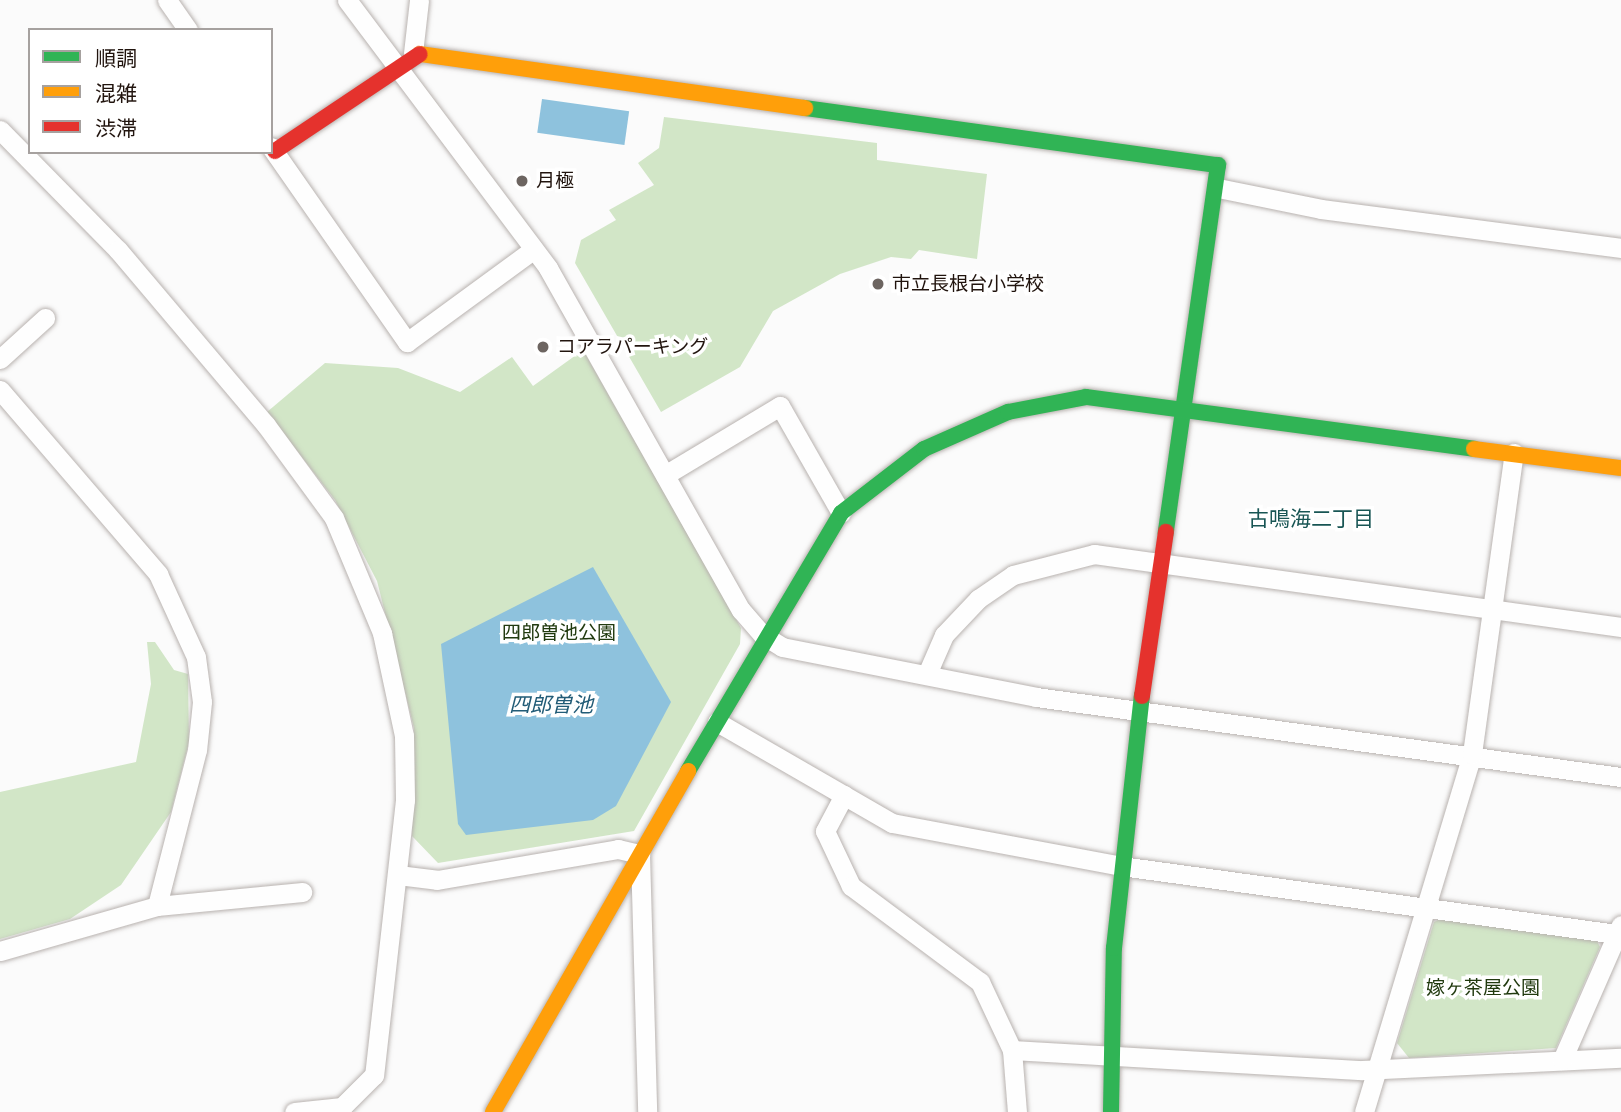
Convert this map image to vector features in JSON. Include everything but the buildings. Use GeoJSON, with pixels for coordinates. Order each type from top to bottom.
{"type":"FeatureCollection","features":[{"type":"Feature","properties":{"kind":"street"},"geometry":{"type":"LineString","coordinates":[[167,0],[187,28]]}},
{"type":"Feature","properties":{"kind":"street"},"geometry":{"type":"LineString","coordinates":[[347,0],[405,58],[534,250],[666,475],[741,610],[763,635],[782,647],[1143,711],[1345,743],[1472,754],[1621,777]]}},
{"type":"Feature","properties":{"kind":"street"},"geometry":{"type":"LineString","coordinates":[[405,58],[419,0]]}},
{"type":"Feature","properties":{"kind":"street"},"geometry":{"type":"LineString","coordinates":[[534,250],[407,342],[273,149],[405,58],[1203,159],[1218,164],[1217,188],[1121,866],[1111,1112]]}},
{"type":"Feature","properties":{"kind":"street"},"geometry":{"type":"LineString","coordinates":[[0,130],[118,250],[266,425],[334,518],[367,587],[396,686],[405,800],[374,1075],[342,1107],[294,1112]]}},
{"type":"Feature","properties":{"kind":"street"},"geometry":{"type":"LineString","coordinates":[[1217,188],[1321,209],[1621,248]]}},
{"type":"Feature","properties":{"kind":"street"},"geometry":{"type":"LineString","coordinates":[[0,359],[44,318]]}},
{"type":"Feature","properties":{"kind":"street"},"geometry":{"type":"LineString","coordinates":[[0,390],[158,574],[195,657],[202,702],[197,750],[157,906]]}},
{"type":"Feature","properties":{"kind":"street"},"geometry":{"type":"LineString","coordinates":[[493,1112],[717,722],[763,635],[841,513],[924,449],[1008,412],[1086,397],[1186,408],[1621,468]]}},
{"type":"Feature","properties":{"kind":"street"},"geometry":{"type":"LineString","coordinates":[[666,475],[780,406],[841,513]]}},
{"type":"Feature","properties":{"kind":"street"},"geometry":{"type":"LineString","coordinates":[[1364,1112],[1372,1070],[1472,754],[1514,453]]}},
{"type":"Feature","properties":{"kind":"street"},"geometry":{"type":"LineString","coordinates":[[927,674],[944,635],[1013,575],[1094,554],[1164,561],[1492,611],[1621,627]]}},
{"type":"Feature","properties":{"kind":"street"},"geometry":{"type":"LineString","coordinates":[[717,722],[892,823],[1121,866],[1423,908],[1619,929],[1562,1060]]}},
{"type":"Feature","properties":{"kind":"street"},"geometry":{"type":"LineString","coordinates":[[844,796],[825,831],[851,886],[980,982],[1012,1050],[1017,1112]]}},
{"type":"Feature","properties":{"kind":"street"},"geometry":{"type":"LineString","coordinates":[[398,875],[437,880],[618,849],[640,854]]}},
{"type":"Feature","properties":{"kind":"street"},"geometry":{"type":"LineString","coordinates":[[640,854],[647,1112]]}},
{"type":"Feature","properties":{"kind":"street"},"geometry":{"type":"LineString","coordinates":[[0,951],[157,906],[302,892]]}},
{"type":"Feature","properties":{"kind":"street"},"geometry":{"type":"LineString","coordinates":[[1012,1050],[1372,1070],[1621,1058]]}},
{"type":"Feature","properties":{"kind":"green space"},"geometry":{"type":"Polygon","coordinates":[[[664,117],[877,143],[877,160],[987,174],[977,259],[919,250],[911,259],[891,257],[840,274],[773,311],[740,367],[661,412],[575,263],[581,240],[616,220],[609,210],[654,185],[638,163],[659,148],[664,117]]]}},
{"type":"Feature","properties":{"kind":"green space","name":"四郎曽池公園"},"geometry":{"type":"Polygon","coordinates":[[[583,350],[741,628],[740,644],[634,831],[438,863],[412,836],[414,728],[377,581],[335,500],[267,412],[325,363],[398,368],[460,392],[512,357],[533,386],[583,350]]]}},
{"type":"Feature","properties":{"kind":"green space"},"geometry":{"type":"Polygon","coordinates":[[[147,642],[155,642],[174,670],[188,674],[189,742],[171,812],[121,885],[70,919],[0,939],[0,792],[136,762],[151,684],[147,642]]]}},
{"type":"Feature","properties":{"kind":"green space","name":"嫁ヶ茶屋公園"},"geometry":{"type":"Polygon","coordinates":[[[1444,917],[1595,937],[1600,947],[1556,1048],[1409,1058],[1397,1043],[1434,922],[1444,917]]]}},
{"type":"Feature","properties":{"kind":"water"},"geometry":{"type":"Polygon","coordinates":[[[542,99],[629,111],[624,145],[537,133],[542,99]]]}},
{"type":"Feature","properties":{"kind":"water","name":"四郎曽池"},"geometry":{"type":"Polygon","coordinates":[[[593,567],[671,702],[616,806],[593,820],[466,835],[458,824],[441,644],[593,567]]]}},
{"type":"Feature","properties":{"kind":"traffic: fast"},"geometry":{"type":"LineString","coordinates":[[805,108],[1218,165],[1166,532]]}},
{"type":"Feature","properties":{"kind":"traffic: fast"},"geometry":{"type":"LineString","coordinates":[[688,771],[841,513],[924,449],[1008,412],[1086,397],[1474,449]]}},
{"type":"Feature","properties":{"kind":"traffic: fast"},"geometry":{"type":"LineString","coordinates":[[1111,1112],[1114,948],[1142,696]]}},
{"type":"Feature","properties":{"kind":"traffic: slow"},"geometry":{"type":"LineString","coordinates":[[420,54],[805,108]]}},
{"type":"Feature","properties":{"kind":"traffic: slow"},"geometry":{"type":"LineString","coordinates":[[1474,449],[1621,468]]}},
{"type":"Feature","properties":{"kind":"traffic: slow"},"geometry":{"type":"LineString","coordinates":[[493,1112],[688,771]]}},
{"type":"Feature","properties":{"kind":"traffic: jam"},"geometry":{"type":"LineString","coordinates":[[275,151],[420,54]]}},
{"type":"Feature","properties":{"kind":"traffic: jam"},"geometry":{"type":"LineString","coordinates":[[1142,696],[1166,532]]}},
{"type":"Feature","properties":{"kind":"place","name":"月極"},"geometry":{"type":"Point","coordinates":[522,181]}},
{"type":"Feature","properties":{"kind":"place","name":"市立長根台小学校"},"geometry":{"type":"Point","coordinates":[878,284]}},
{"type":"Feature","properties":{"kind":"place","name":"コアラパーキング"},"geometry":{"type":"Point","coordinates":[543,347]}},
{"type":"Feature","properties":{"kind":"district","name":"古鳴海二丁目"},"geometry":{"type":"Point","coordinates":[1311,519]}}]}
